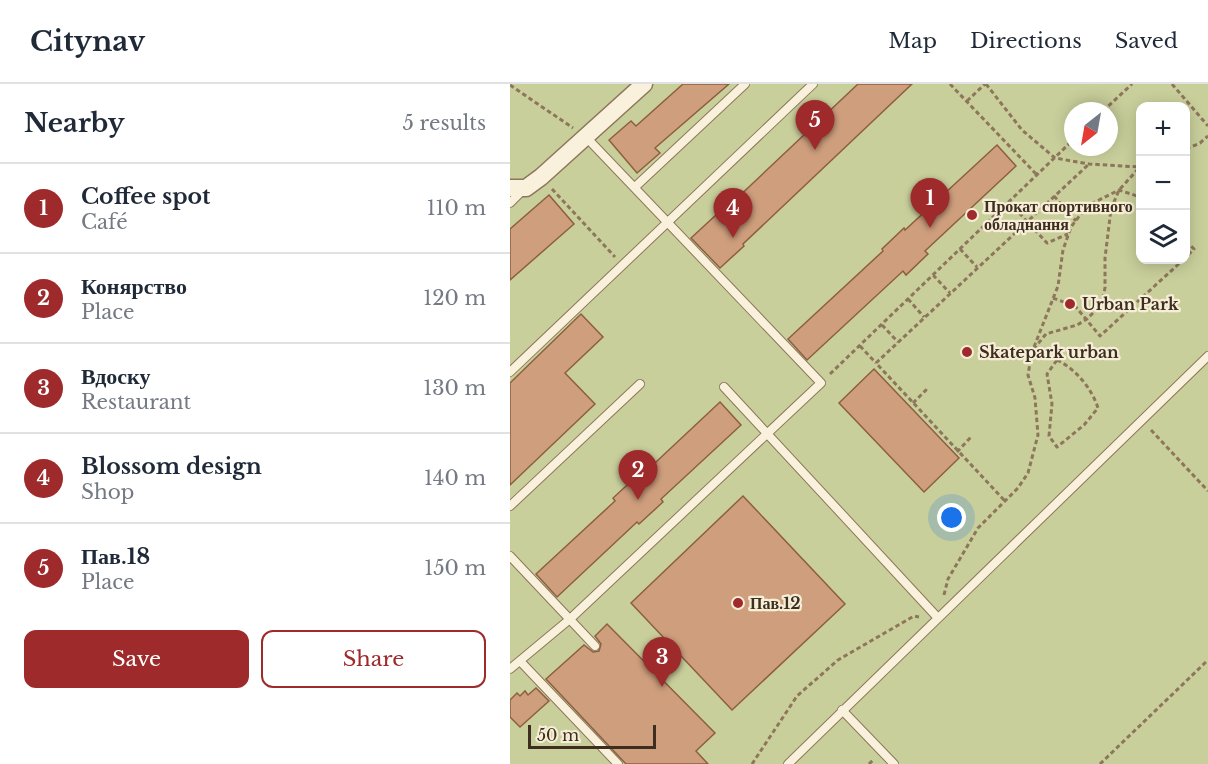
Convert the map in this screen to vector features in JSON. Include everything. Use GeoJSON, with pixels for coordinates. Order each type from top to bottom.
{"type":"FeatureCollection","features":[{"type":"Feature","properties":{"kind":"street"},"geometry":{"type":"LineString","coordinates":[[518,188],[541,177],[644,84]]}},
{"type":"Feature","properties":{"kind":"lane"},"geometry":{"type":"LineString","coordinates":[[635,188],[745,84]]}},
{"type":"Feature","properties":{"kind":"lane"},"geometry":{"type":"LineString","coordinates":[[510,372],[813,84]]}},
{"type":"Feature","properties":{"kind":"lane"},"geometry":{"type":"LineString","coordinates":[[510,669],[570,619],[821,383],[585,136]]}},
{"type":"Feature","properties":{"kind":"lane"},"geometry":{"type":"LineString","coordinates":[[510,203],[518,188]]}},
{"type":"Feature","properties":{"kind":"lane"},"geometry":{"type":"LineString","coordinates":[[788,764],[1208,356]]}},
{"type":"Feature","properties":{"kind":"lane"},"geometry":{"type":"LineString","coordinates":[[510,506],[640,384]]}},
{"type":"Feature","properties":{"kind":"lane"},"geometry":{"type":"LineString","coordinates":[[724,387],[938,618]]}},
{"type":"Feature","properties":{"kind":"lane"},"geometry":{"type":"LineString","coordinates":[[510,556],[595,646]]}},
{"type":"Feature","properties":{"kind":"lane"},"geometry":{"type":"LineString","coordinates":[[520,661],[618,764]]}},
{"type":"Feature","properties":{"kind":"lane"},"geometry":{"type":"LineString","coordinates":[[842,710],[894,764]]}},
{"type":"Feature","properties":{"kind":"path"},"geometry":{"type":"LineString","coordinates":[[950,84],[1037,175]]}},
{"type":"Feature","properties":{"kind":"path"},"geometry":{"type":"LineString","coordinates":[[967,101],[986,84],[1022,130],[1054,158],[1089,164],[1136,167]]}},
{"type":"Feature","properties":{"kind":"path"},"geometry":{"type":"LineString","coordinates":[[1113,102],[1132,84]]}},
{"type":"Feature","properties":{"kind":"path"},"geometry":{"type":"LineString","coordinates":[[1172,84],[1208,126]]}},
{"type":"Feature","properties":{"kind":"path"},"geometry":{"type":"LineString","coordinates":[[510,85],[585,136]]}},
{"type":"Feature","properties":{"kind":"path"},"geometry":{"type":"LineString","coordinates":[[1190,147],[1200,143],[1208,136]]}},
{"type":"Feature","properties":{"kind":"path"},"geometry":{"type":"LineString","coordinates":[[821,383],[1064,149]]}},
{"type":"Feature","properties":{"kind":"path"},"geometry":{"type":"LineString","coordinates":[[876,363],[1089,164]]}},
{"type":"Feature","properties":{"kind":"path"},"geometry":{"type":"LineString","coordinates":[[1032,351],[1046,334],[1077,325],[1101,305],[1105,288],[1111,209],[1119,190],[1136,171]]}},
{"type":"Feature","properties":{"kind":"path"},"geometry":{"type":"LineString","coordinates":[[541,177],[622,265]]}},
{"type":"Feature","properties":{"kind":"path"},"geometry":{"type":"LineString","coordinates":[[752,764],[797,696],[838,660],[914,616],[938,618],[948,579],[963,552],[978,528],[1018,488],[1028,473],[1038,435],[1035,398],[1028,375],[1032,351],[1058,285],[1063,250],[1069,234],[1087,206],[1119,190],[1136,196]]}},
{"type":"Feature","properties":{"kind":"path"},"geometry":{"type":"LineString","coordinates":[[1054,196],[1076,221]]}},
{"type":"Feature","properties":{"kind":"path"},"geometry":{"type":"LineString","coordinates":[[1009,202],[1047,243],[1069,234]]}},
{"type":"Feature","properties":{"kind":"path"},"geometry":{"type":"LineString","coordinates":[[960,249],[977,268]]}},
{"type":"Feature","properties":{"kind":"path"},"geometry":{"type":"LineString","coordinates":[[1053,298],[1075,306],[1100,336],[1178,264]]}},
{"type":"Feature","properties":{"kind":"path"},"geometry":{"type":"LineString","coordinates":[[933,275],[950,293]]}},
{"type":"Feature","properties":{"kind":"path"},"geometry":{"type":"LineString","coordinates":[[908,300],[924,317]]}},
{"type":"Feature","properties":{"kind":"path"},"geometry":{"type":"LineString","coordinates":[[882,324],[898,342]]}},
{"type":"Feature","properties":{"kind":"path"},"geometry":{"type":"LineString","coordinates":[[860,346],[1004,501]]}},
{"type":"Feature","properties":{"kind":"path"},"geometry":{"type":"LineString","coordinates":[[1057,360],[1068,365],[1094,396],[1098,408],[1084,425],[1057,447],[1049,436],[1052,404],[1047,374],[1057,360]]}},
{"type":"Feature","properties":{"kind":"path"},"geometry":{"type":"LineString","coordinates":[[913,404],[927,389]]}},
{"type":"Feature","properties":{"kind":"path"},"geometry":{"type":"LineString","coordinates":[[1142,420],[1208,490]]}},
{"type":"Feature","properties":{"kind":"path"},"geometry":{"type":"LineString","coordinates":[[957,452],[971,437]]}},
{"type":"Feature","properties":{"kind":"path"},"geometry":{"type":"LineString","coordinates":[[1100,764],[1208,660]]}},
{"type":"Feature","properties":{"kind":"green space"},"geometry":{"type":"Polygon","coordinates":[[[510,84],[1208,84],[1208,764],[510,764],[510,84]]]}},
{"type":"Feature","properties":{"kind":"building"},"geometry":{"type":"Polygon","coordinates":[[[683,84],[729,84],[655,148],[660,153],[637,173],[609,140],[631,121],[636,126],[683,84]]]}},
{"type":"Feature","properties":{"kind":"building"},"geometry":{"type":"Polygon","coordinates":[[[858,84],[912,84],[720,268],[691,238],[716,215],[717,217],[858,84]]]}},
{"type":"Feature","properties":{"kind":"building"},"geometry":{"type":"Polygon","coordinates":[[[997,145],[1016,166],[925,251],[928,254],[906,275],[903,271],[807,360],[788,339],[883,251],[882,249],[904,228],[905,230],[997,145]]]}},
{"type":"Feature","properties":{"kind":"building"},"geometry":{"type":"Polygon","coordinates":[[[549,195],[574,224],[510,280],[510,229],[549,195]]]}},
{"type":"Feature","properties":{"kind":"building"},"geometry":{"type":"Polygon","coordinates":[[[581,314],[603,337],[565,373],[595,404],[510,485],[510,383],[581,314]]]}},
{"type":"Feature","properties":{"kind":"building"},"geometry":{"type":"Polygon","coordinates":[[[874,369],[959,458],[924,492],[839,403],[874,369]]]}},
{"type":"Feature","properties":{"kind":"building"},"geometry":{"type":"Polygon","coordinates":[[[720,402],[741,425],[661,499],[663,502],[639,524],[637,522],[557,597],[536,574],[615,501],[613,498],[638,475],[640,477],[720,402]]]}},
{"type":"Feature","properties":{"kind":"building","name":"Пав.12"},"geometry":{"type":"Polygon","coordinates":[[[743,496],[845,604],[732,710],[631,603],[743,496]]]}},
{"type":"Feature","properties":{"kind":"building"},"geometry":{"type":"Polygon","coordinates":[[[607,624],[715,733],[696,751],[708,764],[626,764],[546,679],[584,645],[593,652],[599,651],[601,644],[595,636],[607,624]]]}},
{"type":"Feature","properties":{"kind":"building"},"geometry":{"type":"Polygon","coordinates":[[[536,688],[549,701],[520,727],[510,717],[510,700],[517,693],[520,696],[525,691],[528,695],[536,688]]]}},
{"type":"Feature","properties":{"kind":"place","name":"Пав.18"},"geometry":{"type":"Point","coordinates":[815,150]}},
{"type":"Feature","properties":{"kind":"place","name":"Прокат спортивного обладнання"},"geometry":{"type":"Point","coordinates":[972,215]}},
{"type":"Feature","properties":{"kind":"place","name":"Coffee spot"},"geometry":{"type":"Point","coordinates":[930,228]}},
{"type":"Feature","properties":{"kind":"place","name":"Blossom design"},"geometry":{"type":"Point","coordinates":[733,238]}},
{"type":"Feature","properties":{"kind":"place","name":"Urban Park"},"geometry":{"type":"Point","coordinates":[1070,304]}},
{"type":"Feature","properties":{"kind":"place","name":"Skatepark urban"},"geometry":{"type":"Point","coordinates":[967,352]}},
{"type":"Feature","properties":{"kind":"place","name":"Конярство"},"geometry":{"type":"Point","coordinates":[638,500]}},
{"type":"Feature","properties":{"kind":"place","name":"Пав.12"},"geometry":{"type":"Point","coordinates":[738,603]}},
{"type":"Feature","properties":{"kind":"place","name":"Вдоску"},"geometry":{"type":"Point","coordinates":[662,687]}}]}
